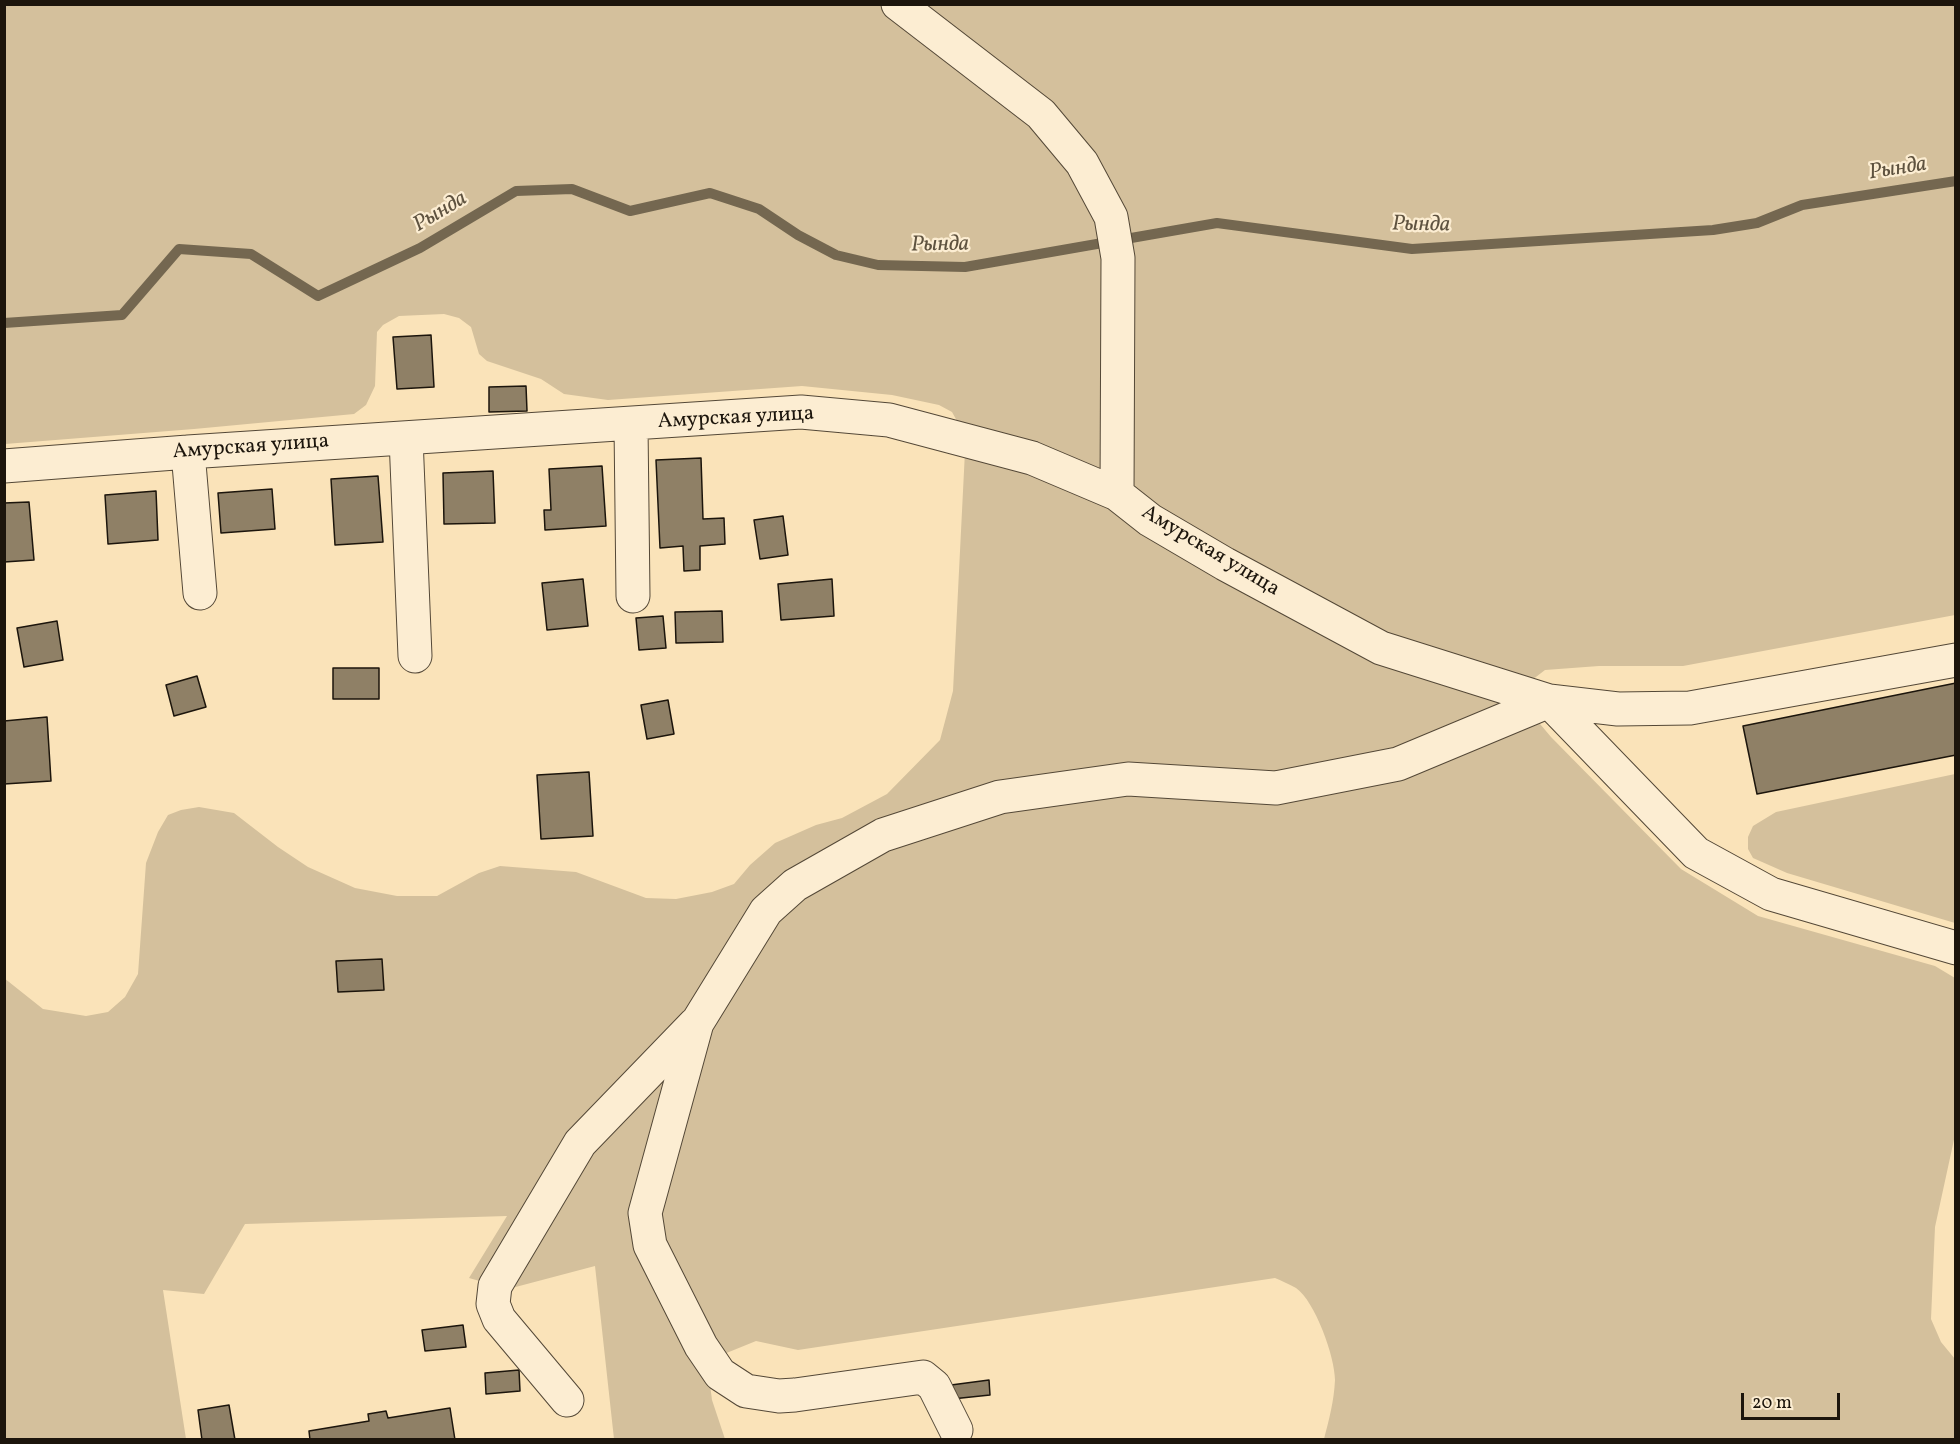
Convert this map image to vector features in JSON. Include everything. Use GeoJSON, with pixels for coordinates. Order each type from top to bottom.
{"type":"FeatureCollection","features":[{"type":"Feature","properties":{"kind":"street"},"geometry":{"type":"LineString","coordinates":[[898,4],[1041,114],[1082,162],[1111,217],[1118,258],[1116,303],[1117,494]]}},
{"type":"Feature","properties":{"kind":"street","name":"Амурская улица"},"geometry":{"type":"LineString","coordinates":[[4,466],[801,412],[889,420],[1032,459],[1117,494],[1150,520],[1225,564],[1381,648],[1549,701],[1618,709],[1690,708],[1956,660]]}},
{"type":"Feature","properties":{"kind":"street"},"geometry":{"type":"LineString","coordinates":[[631,425],[633,596]]}},
{"type":"Feature","properties":{"kind":"street"},"geometry":{"type":"LineString","coordinates":[[406,438],[415,656]]}},
{"type":"Feature","properties":{"kind":"street"},"geometry":{"type":"LineString","coordinates":[[188,452],[200,592]]}},
{"type":"Feature","properties":{"kind":"street"},"geometry":{"type":"LineString","coordinates":[[567,1400],[499,1319],[493,1304],[495,1286],[580,1143],[697,1023],[766,911],[795,885],[883,835],[1000,797],[1128,779],[1276,788],[1398,764],[1549,701],[1696,853],[1771,894],[1956,948]]}},
{"type":"Feature","properties":{"kind":"street"},"geometry":{"type":"LineString","coordinates":[[697,1023],[645,1213],[650,1245],[701,1346],[720,1374],[728,1380],[746,1391],[779,1396],[923,1377],[934,1386],[956,1430]]}},
{"type":"Feature","properties":{"kind":"shaded area"},"geometry":{"type":"Polygon","coordinates":[[[5,5],[1955,5],[1955,615],[1683,666],[1599,666],[1545,670],[1532,680],[1530,712],[1551,737],[1681,869],[1758,916],[1935,966],[1955,978],[1955,1135],[1935,1227],[1931,1319],[1941,1342],[1955,1359],[1955,1439],[1324,1439],[1335,1380],[1328,1344],[1317,1317],[1303,1295],[1296,1288],[1275,1278],[798,1350],[756,1341],[724,1354],[709,1377],[712,1400],[725,1439],[614,1439],[595,1266],[508,1289],[469,1278],[507,1216],[245,1224],[204,1294],[163,1290],[186,1439],[5,1439],[4,978],[43,1009],[86,1016],[108,1012],[125,997],[138,974],[146,863],[158,832],[168,815],[199,807],[234,813],[308,867],[355,888],[397,896],[437,896],[479,873],[500,866],[576,872],[646,898],[676,899],[712,892],[734,884],[750,865],[775,843],[816,825],[842,818],[887,794],[940,740],[953,691],[965,451],[962,430],[952,412],[939,405],[892,395],[802,386],[608,400],[564,394],[541,379],[487,361],[479,354],[471,327],[459,318],[444,314],[399,316],[383,325],[377,332],[375,386],[366,405],[354,414],[5,444],[5,5]]]}},
{"type":"Feature","properties":{"kind":"shaded area"},"geometry":{"type":"Polygon","coordinates":[[[1955,774],[1955,923],[1787,873],[1753,858],[1748,849],[1748,837],[1753,826],[1776,812],[1955,774]]]}},
{"type":"Feature","properties":{"kind":"building"},"geometry":{"type":"Polygon","coordinates":[[[431,335],[434,387],[397,389],[393,337],[431,335]]]}},
{"type":"Feature","properties":{"kind":"building"},"geometry":{"type":"Polygon","coordinates":[[[526,386],[527,411],[489,412],[489,387],[526,386]]]}},
{"type":"Feature","properties":{"kind":"building"},"geometry":{"type":"Polygon","coordinates":[[[701,458],[703,519],[724,518],[725,544],[700,546],[700,570],[684,571],[683,546],[660,548],[656,460],[701,458]]]}},
{"type":"Feature","properties":{"kind":"building"},"geometry":{"type":"Polygon","coordinates":[[[602,466],[606,526],[545,530],[544,510],[551,510],[549,469],[602,466]]]}},
{"type":"Feature","properties":{"kind":"building"},"geometry":{"type":"Polygon","coordinates":[[[493,471],[495,523],[444,524],[443,473],[493,471]]]}},
{"type":"Feature","properties":{"kind":"building"},"geometry":{"type":"Polygon","coordinates":[[[378,476],[383,542],[335,545],[331,479],[378,476]]]}},
{"type":"Feature","properties":{"kind":"building"},"geometry":{"type":"Polygon","coordinates":[[[272,489],[275,529],[221,533],[218,493],[272,489]]]}},
{"type":"Feature","properties":{"kind":"building"},"geometry":{"type":"Polygon","coordinates":[[[156,491],[158,540],[108,544],[105,495],[156,491]]]}},
{"type":"Feature","properties":{"kind":"building"},"geometry":{"type":"Polygon","coordinates":[[[29,502],[34,560],[4,562],[4,503],[29,502]]]}},
{"type":"Feature","properties":{"kind":"building"},"geometry":{"type":"Polygon","coordinates":[[[783,516],[788,555],[760,559],[754,520],[783,516]]]}},
{"type":"Feature","properties":{"kind":"building"},"geometry":{"type":"Polygon","coordinates":[[[583,579],[588,626],[547,630],[542,583],[583,579]]]}},
{"type":"Feature","properties":{"kind":"building"},"geometry":{"type":"Polygon","coordinates":[[[832,579],[834,616],[781,620],[778,584],[832,579]]]}},
{"type":"Feature","properties":{"kind":"building"},"geometry":{"type":"Polygon","coordinates":[[[722,611],[723,642],[676,643],[675,612],[722,611]]]}},
{"type":"Feature","properties":{"kind":"building"},"geometry":{"type":"Polygon","coordinates":[[[663,616],[666,648],[639,650],[636,618],[663,616]]]}},
{"type":"Feature","properties":{"kind":"building"},"geometry":{"type":"Polygon","coordinates":[[[57,621],[63,660],[24,667],[17,628],[57,621]]]}},
{"type":"Feature","properties":{"kind":"building"},"geometry":{"type":"Polygon","coordinates":[[[333,668],[379,668],[379,699],[333,699],[333,668]]]}},
{"type":"Feature","properties":{"kind":"building"},"geometry":{"type":"Polygon","coordinates":[[[197,676],[206,707],[174,716],[166,685],[197,676]]]}},
{"type":"Feature","properties":{"kind":"building"},"geometry":{"type":"Polygon","coordinates":[[[1956,683],[1956,755],[1757,794],[1743,726],[1956,683]]]}},
{"type":"Feature","properties":{"kind":"building"},"geometry":{"type":"Polygon","coordinates":[[[668,700],[674,734],[647,739],[641,705],[668,700]]]}},
{"type":"Feature","properties":{"kind":"building"},"geometry":{"type":"Polygon","coordinates":[[[47,717],[51,781],[4,784],[4,721],[47,717]]]}},
{"type":"Feature","properties":{"kind":"building"},"geometry":{"type":"Polygon","coordinates":[[[589,772],[593,836],[541,839],[537,775],[589,772]]]}},
{"type":"Feature","properties":{"kind":"building"},"geometry":{"type":"Polygon","coordinates":[[[382,959],[384,990],[338,992],[336,961],[382,959]]]}},
{"type":"Feature","properties":{"kind":"building"},"geometry":{"type":"Polygon","coordinates":[[[463,1325],[466,1347],[425,1351],[422,1330],[463,1325]]]}},
{"type":"Feature","properties":{"kind":"building"},"geometry":{"type":"Polygon","coordinates":[[[519,1370],[520,1391],[486,1394],[485,1373],[519,1370]]]}},
{"type":"Feature","properties":{"kind":"building"},"geometry":{"type":"Polygon","coordinates":[[[989,1380],[990,1395],[952,1399],[951,1385],[989,1380]]]}},
{"type":"Feature","properties":{"kind":"building"},"geometry":{"type":"Polygon","coordinates":[[[229,1405],[235,1440],[202,1440],[198,1410],[229,1405]]]}},
{"type":"Feature","properties":{"kind":"building"},"geometry":{"type":"Polygon","coordinates":[[[450,1408],[455,1440],[310,1440],[309,1431],[369,1421],[368,1414],[386,1411],[388,1418],[450,1408]]]}},
{"type":"Feature","properties":{"kind":"waterway","name":"Рында"},"geometry":{"type":"LineString","coordinates":[[4,323],[122,315],[179,249],[251,254],[318,296],[420,248],[516,191],[572,189],[630,211],[710,193],[759,209],[798,235],[836,255],[878,265],[965,267],[1217,223],[1412,249],[1713,230],[1757,223],[1802,205],[1956,181]]}}]}
